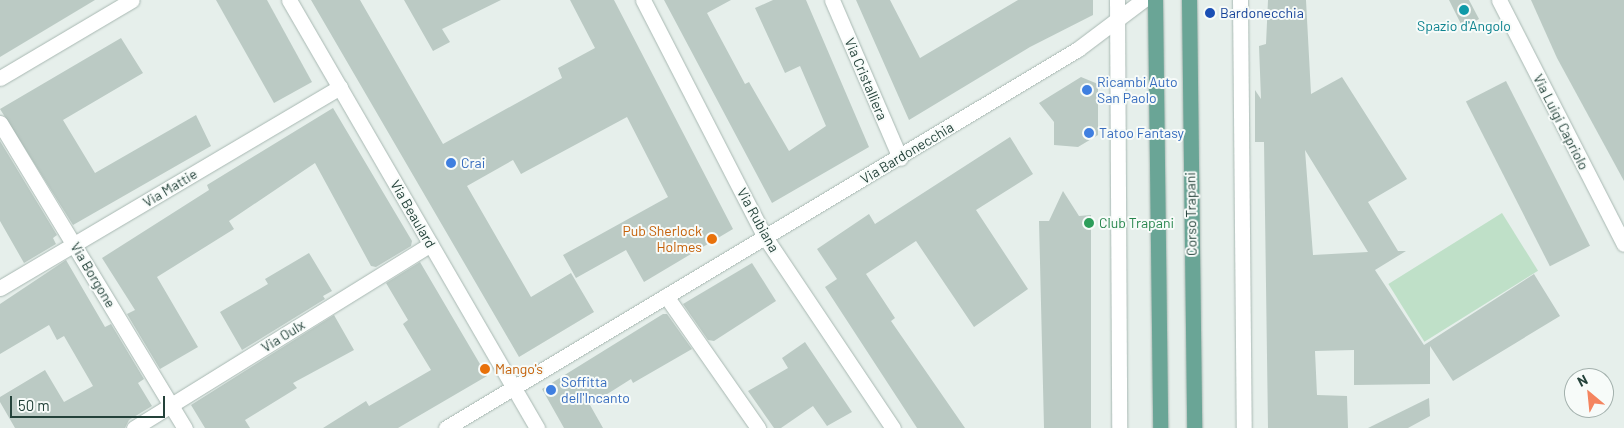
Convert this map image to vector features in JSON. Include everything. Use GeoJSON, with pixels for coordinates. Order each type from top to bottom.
{"type":"FeatureCollection","features":[{"type":"Feature","properties":{"kind":"main road"},"geometry":{"type":"LineString","coordinates":[[1155,0],[1160,428]]}},
{"type":"Feature","properties":{"kind":"main road","name":"Corso Trapani"},"geometry":{"type":"LineString","coordinates":[[1189,0],[1194,428]]}},
{"type":"Feature","properties":{"kind":"street"},"geometry":{"type":"LineString","coordinates":[[0,78],[132,0]]}},
{"type":"Feature","properties":{"kind":"street","name":"Via Beaulard"},"geometry":{"type":"LineString","coordinates":[[289,0],[537,428]]}},
{"type":"Feature","properties":{"kind":"street","name":"Via Rubiana"},"geometry":{"type":"LineString","coordinates":[[643,0],[765,237],[893,428]]}},
{"type":"Feature","properties":{"kind":"street","name":"Via Cristalliera"},"geometry":{"type":"LineString","coordinates":[[832,0],[900,158]]}},
{"type":"Feature","properties":{"kind":"street"},"geometry":{"type":"LineString","coordinates":[[1117,0],[1118,428]]}},
{"type":"Feature","properties":{"kind":"street","name":"Via Bardonecchia"},"geometry":{"type":"LineString","coordinates":[[446,428],[900,158],[1118,20],[1143,0]]}},
{"type":"Feature","properties":{"kind":"street"},"geometry":{"type":"LineString","coordinates":[[1240,0],[1244,428]]}},
{"type":"Feature","properties":{"kind":"street","name":"Via Luigi Capriolo"},"geometry":{"type":"LineString","coordinates":[[1499,0],[1624,244]]}},
{"type":"Feature","properties":{"kind":"street","name":"Via Mattie"},"geometry":{"type":"LineString","coordinates":[[0,288],[340,87]]}},
{"type":"Feature","properties":{"kind":"street","name":"Via Borgone"},"geometry":{"type":"LineString","coordinates":[[0,123],[185,428]]}},
{"type":"Feature","properties":{"kind":"street","name":"Via Oulx"},"geometry":{"type":"LineString","coordinates":[[134,428],[431,244]]}},
{"type":"Feature","properties":{"kind":"street"},"geometry":{"type":"LineString","coordinates":[[666,296],[758,428]]}},
{"type":"Feature","properties":{"kind":"green space"},"geometry":{"type":"Polygon","coordinates":[[[1502,213],[1538,271],[1424,342],[1388,284],[1502,213]]]}},
{"type":"Feature","properties":{"kind":"building"},"geometry":{"type":"Polygon","coordinates":[[[0,0],[95,0],[0,57],[0,0]]]}},
{"type":"Feature","properties":{"kind":"building"},"geometry":{"type":"Polygon","coordinates":[[[216,0],[267,0],[312,82],[274,103],[216,0]]]}},
{"type":"Feature","properties":{"kind":"building"},"geometry":{"type":"Polygon","coordinates":[[[311,0],[360,0],[443,144],[562,78],[558,68],[595,48],[570,0],[614,0],[733,229],[644,282],[626,250],[576,278],[563,255],[668,197],[627,117],[521,174],[513,160],[467,186],[531,297],[571,273],[594,312],[519,357],[311,0]]]}},
{"type":"Feature","properties":{"kind":"building"},"geometry":{"type":"Polygon","coordinates":[[[404,0],[501,0],[442,29],[450,42],[433,51],[404,0]]]}},
{"type":"Feature","properties":{"kind":"building"},"geometry":{"type":"Polygon","coordinates":[[[664,0],[731,0],[707,13],[745,84],[749,82],[789,151],[826,126],[800,66],[785,73],[755,8],[773,0],[806,0],[869,147],[772,203],[664,0]]]}},
{"type":"Feature","properties":{"kind":"building"},"geometry":{"type":"Polygon","coordinates":[[[856,0],[890,0],[920,58],[1018,0],[1093,0],[1093,15],[1030,47],[909,120],[856,0]]]}},
{"type":"Feature","properties":{"kind":"building"},"geometry":{"type":"Polygon","coordinates":[[[1268,0],[1306,0],[1311,94],[1342,77],[1407,179],[1368,202],[1398,251],[1406,251],[1375,270],[1424,345],[1534,274],[1560,316],[1453,381],[1430,346],[1430,384],[1354,385],[1354,350],[1315,351],[1317,395],[1347,396],[1348,428],[1268,428],[1264,142],[1255,142],[1255,90],[1261,99],[1259,46],[1266,44],[1268,0]],[[1305,150],[1313,255],[1368,252],[1305,150]]]}},
{"type":"Feature","properties":{"kind":"building","name":"Spazio d'Angolo"},"geometry":{"type":"Polygon","coordinates":[[[1449,0],[1469,0],[1479,19],[1463,28],[1449,0]]]}},
{"type":"Feature","properties":{"kind":"building"},"geometry":{"type":"Polygon","coordinates":[[[1531,0],[1624,0],[1624,181],[1557,58],[1531,0]]]}},
{"type":"Feature","properties":{"kind":"building"},"geometry":{"type":"Polygon","coordinates":[[[121,38],[143,73],[63,120],[95,173],[196,115],[211,146],[73,225],[0,109],[121,38]]]}},
{"type":"Feature","properties":{"kind":"building"},"geometry":{"type":"Polygon","coordinates":[[[1081,77],[1098,84],[1098,135],[1078,147],[1054,145],[1054,122],[1039,103],[1081,77]]]}},
{"type":"Feature","properties":{"kind":"building"},"geometry":{"type":"Polygon","coordinates":[[[1506,81],[1590,246],[1550,266],[1466,101],[1506,81]]]}},
{"type":"Feature","properties":{"kind":"building"},"geometry":{"type":"Polygon","coordinates":[[[333,108],[412,241],[411,246],[376,267],[371,266],[315,163],[229,221],[234,229],[157,277],[198,347],[160,369],[127,314],[135,310],[102,258],[209,190],[207,185],[333,108]]]}},
{"type":"Feature","properties":{"kind":"building"},"geometry":{"type":"Polygon","coordinates":[[[1010,137],[1033,174],[976,210],[1028,289],[974,327],[916,241],[866,274],[895,318],[891,321],[965,428],[917,428],[825,287],[837,279],[817,249],[869,214],[875,224],[1010,137]]]}},
{"type":"Feature","properties":{"kind":"building"},"geometry":{"type":"Polygon","coordinates":[[[0,141],[57,235],[53,238],[56,244],[24,263],[0,221],[0,141]]]}},
{"type":"Feature","properties":{"kind":"building"},"geometry":{"type":"Polygon","coordinates":[[[1063,191],[1079,216],[1091,215],[1091,428],[1044,428],[1039,221],[1049,221],[1063,191]]]}},
{"type":"Feature","properties":{"kind":"building"},"geometry":{"type":"Polygon","coordinates":[[[309,253],[332,291],[323,296],[325,299],[242,350],[220,312],[268,284],[265,279],[309,253]]]}},
{"type":"Feature","properties":{"kind":"building"},"geometry":{"type":"Polygon","coordinates":[[[66,260],[105,327],[111,324],[144,379],[138,383],[152,406],[129,420],[125,428],[15,428],[0,402],[0,397],[45,370],[64,402],[93,386],[64,336],[57,340],[49,325],[0,354],[0,304],[66,260]]]}},
{"type":"Feature","properties":{"kind":"building"},"geometry":{"type":"Polygon","coordinates":[[[420,262],[487,376],[398,428],[323,428],[366,401],[369,406],[431,370],[403,324],[408,320],[386,283],[420,262]]]}},
{"type":"Feature","properties":{"kind":"building"},"geometry":{"type":"Polygon","coordinates":[[[752,263],[776,301],[714,341],[708,340],[683,304],[752,263]]]}},
{"type":"Feature","properties":{"kind":"building"},"geometry":{"type":"Polygon","coordinates":[[[663,314],[667,314],[692,349],[633,383],[631,379],[590,405],[603,428],[564,428],[542,389],[663,314]]]}},
{"type":"Feature","properties":{"kind":"building"},"geometry":{"type":"Polygon","coordinates":[[[334,315],[354,350],[293,383],[297,388],[245,420],[250,428],[205,428],[191,405],[334,315]]]}},
{"type":"Feature","properties":{"kind":"building"},"geometry":{"type":"Polygon","coordinates":[[[805,342],[852,412],[827,426],[813,406],[781,428],[774,428],[748,391],[788,368],[782,358],[805,342]]]}},
{"type":"Feature","properties":{"kind":"building"},"geometry":{"type":"Polygon","coordinates":[[[1429,398],[1430,416],[1408,428],[1368,428],[1429,398]]]}},
{"type":"Feature","properties":{"kind":"place","name":"Spazio d'Angolo"},"geometry":{"type":"Point","coordinates":[1464,10]}},
{"type":"Feature","properties":{"kind":"place","name":"Bardonecchia"},"geometry":{"type":"Point","coordinates":[1210,13]}},
{"type":"Feature","properties":{"kind":"place","name":"Ricambi Auto San Paolo"},"geometry":{"type":"Point","coordinates":[1087,90]}},
{"type":"Feature","properties":{"kind":"place","name":"Tatoo Fantasy"},"geometry":{"type":"Point","coordinates":[1089,133]}},
{"type":"Feature","properties":{"kind":"place","name":"Crai"},"geometry":{"type":"Point","coordinates":[451,163]}},
{"type":"Feature","properties":{"kind":"place","name":"Club Trapani"},"geometry":{"type":"Point","coordinates":[1089,223]}},
{"type":"Feature","properties":{"kind":"place","name":"Pub Sherlock Holmes"},"geometry":{"type":"Point","coordinates":[712,239]}},
{"type":"Feature","properties":{"kind":"place","name":"Mango's"},"geometry":{"type":"Point","coordinates":[485,369]}},
{"type":"Feature","properties":{"kind":"place","name":"Soffitta dell'Incanto"},"geometry":{"type":"Point","coordinates":[551,390]}}]}
